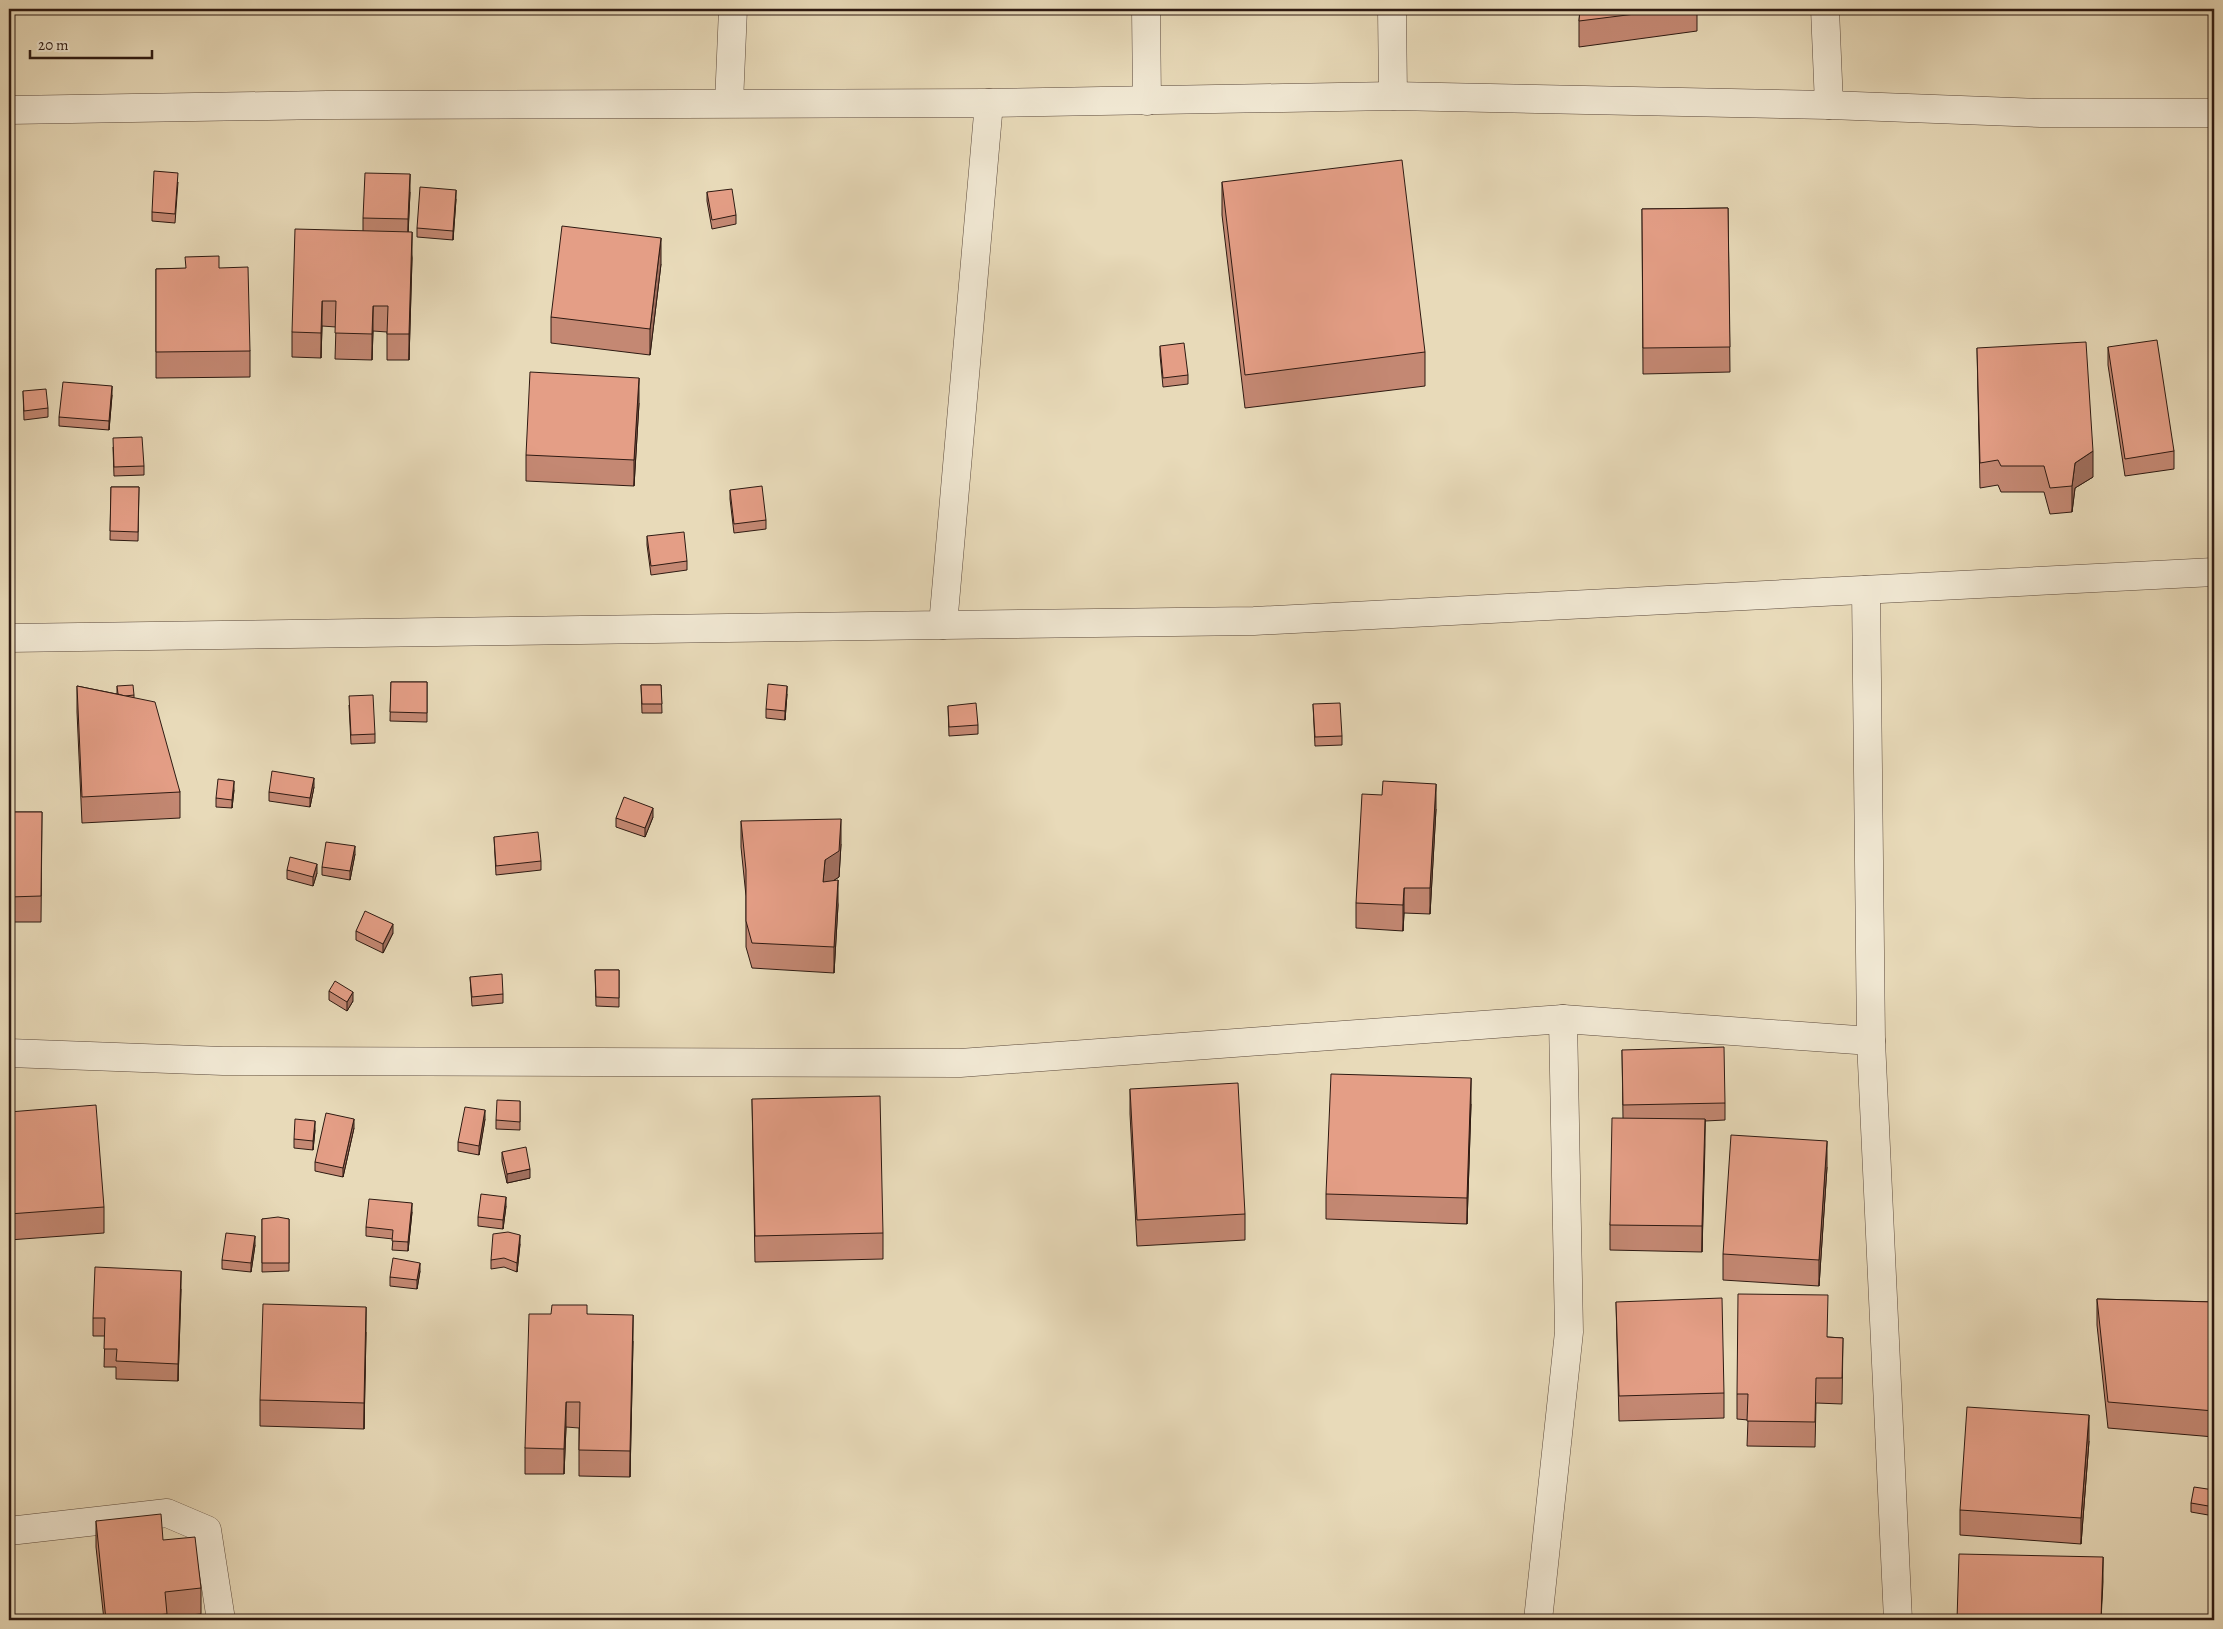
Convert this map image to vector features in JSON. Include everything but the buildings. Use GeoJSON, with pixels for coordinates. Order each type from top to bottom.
{"type":"FeatureCollection","features":[{"type":"Feature","properties":{"kind":"street"},"geometry":{"type":"LineString","coordinates":[[729,103],[733,9]]}},
{"type":"Feature","properties":{"kind":"street"},"geometry":{"type":"LineString","coordinates":[[1146,9],[1147,101]]}},
{"type":"Feature","properties":{"kind":"street"},"geometry":{"type":"LineString","coordinates":[[1392,9],[1393,96]]}},
{"type":"Feature","properties":{"kind":"street"},"geometry":{"type":"LineString","coordinates":[[1825,9],[1829,106]]}},
{"type":"Feature","properties":{"kind":"street"},"geometry":{"type":"LineString","coordinates":[[9,110],[337,104],[989,103],[1393,96],[2041,113],[2214,113]]}},
{"type":"Feature","properties":{"kind":"street"},"geometry":{"type":"LineString","coordinates":[[943,625],[989,103]]}},
{"type":"Feature","properties":{"kind":"street"},"geometry":{"type":"LineString","coordinates":[[9,638],[1254,621],[2214,572]]}},
{"type":"Feature","properties":{"kind":"street"},"geometry":{"type":"LineString","coordinates":[[1866,590],[1872,1042],[1898,1620]]}},
{"type":"Feature","properties":{"kind":"street"},"geometry":{"type":"LineString","coordinates":[[9,1053],[223,1061],[960,1063],[1563,1019],[1872,1042]]}},
{"type":"Feature","properties":{"kind":"street"},"geometry":{"type":"LineString","coordinates":[[1538,1620],[1569,1332],[1563,1019]]}},
{"type":"Feature","properties":{"kind":"street"},"geometry":{"type":"LineString","coordinates":[[9,1531],[167,1513],[207,1530],[222,1620]]}}]}
